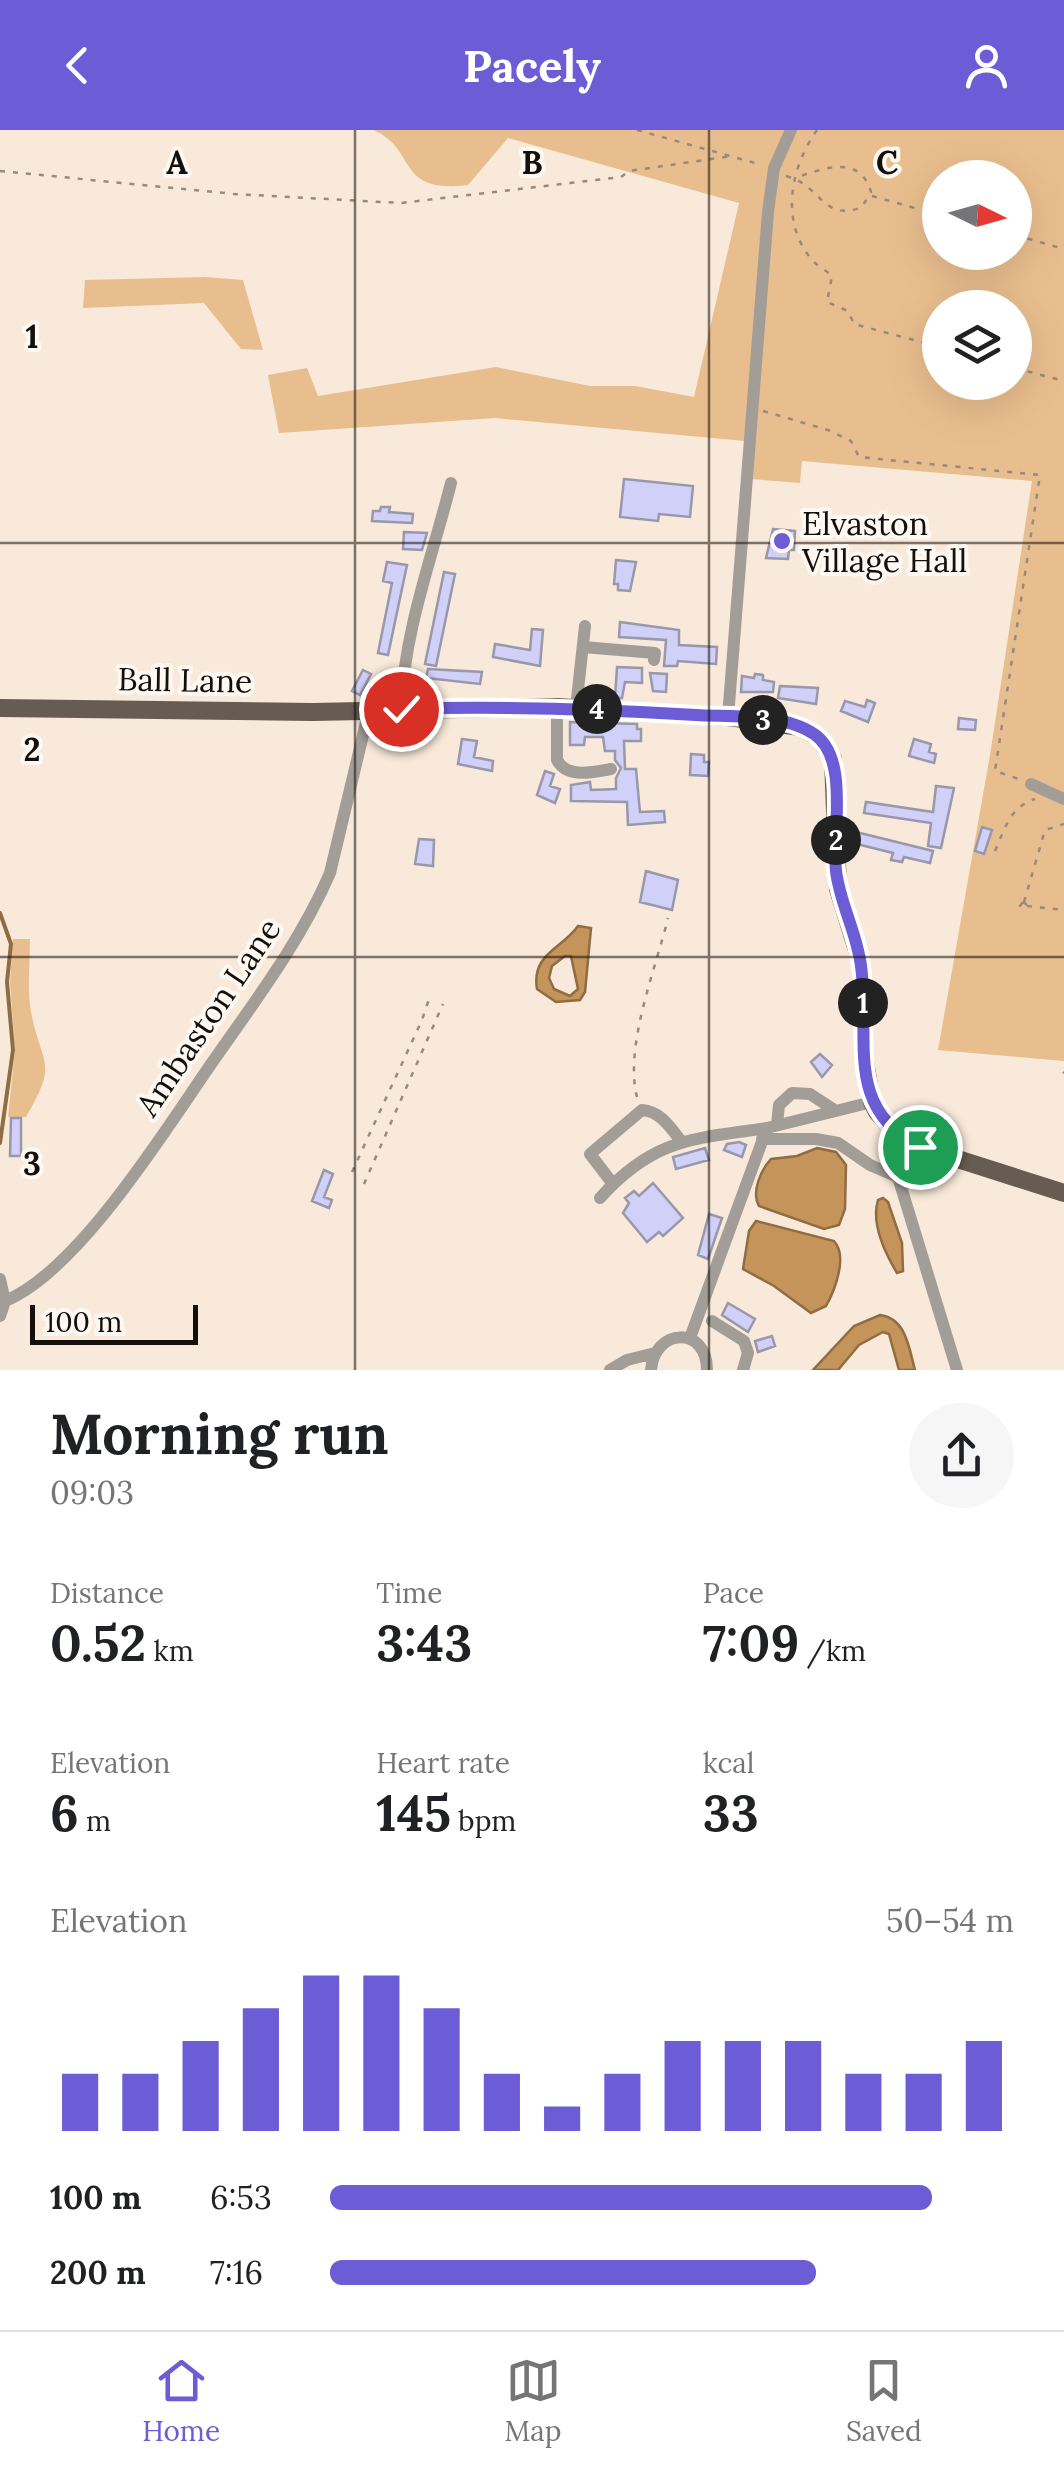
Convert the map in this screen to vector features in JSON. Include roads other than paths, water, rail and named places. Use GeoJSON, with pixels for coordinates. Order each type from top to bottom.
{"type":"FeatureCollection","features":[{"type":"Feature","properties":{"kind":"main road","name":"Ball Lane"},"geometry":{"type":"LineString","coordinates":[[0,708],[556,707],[728,717],[800,727],[820,738],[833,760],[836,865],[843,908],[861,963],[864,1056],[872,1102]]}},
{"type":"Feature","properties":{"kind":"main road"},"geometry":{"type":"LineString","coordinates":[[872,1102],[893,1130],[920,1147],[1064,1193]]}},
{"type":"Feature","properties":{"kind":"street"},"geometry":{"type":"LineString","coordinates":[[728,717],[768,212],[774,168],[791,130]]}},
{"type":"Feature","properties":{"kind":"street"},"geometry":{"type":"LineString","coordinates":[[401,709],[405,662],[426,563],[451,483]]}},
{"type":"Feature","properties":{"kind":"street"},"geometry":{"type":"LineString","coordinates":[[576,708],[580,636],[655,653],[654,660]]}},
{"type":"Feature","properties":{"kind":"street"},"geometry":{"type":"LineString","coordinates":[[556,707],[560,767],[570,772],[611,770]]}},
{"type":"Feature","properties":{"kind":"street","name":"Ambaston Lane"},"geometry":{"type":"LineString","coordinates":[[5,1301],[40,1280],[64,1258],[136,1173],[284,958],[330,873],[370,710]]}},
{"type":"Feature","properties":{"kind":"street"},"geometry":{"type":"LineString","coordinates":[[1031,784],[1058,796]]}},
{"type":"Feature","properties":{"kind":"street"},"geometry":{"type":"LineString","coordinates":[[690,1338],[779,1105],[792,1093],[802,1091],[836,1111]]}},
{"type":"Feature","properties":{"kind":"street"},"geometry":{"type":"LineString","coordinates":[[600,1198],[649,1156],[681,1141],[769,1131],[872,1102]]}},
{"type":"Feature","properties":{"kind":"street"},"geometry":{"type":"LineString","coordinates":[[613,1184],[590,1154],[642,1110],[662,1118],[681,1141]]}},
{"type":"Feature","properties":{"kind":"street"},"geometry":{"type":"LineString","coordinates":[[769,1131],[838,1144],[870,1165],[898,1176],[957,1370]]}},
{"type":"Feature","properties":{"kind":"street"},"geometry":{"type":"LineString","coordinates":[[0,1280],[5,1301],[0,1316]]}},
{"type":"Feature","properties":{"kind":"street"},"geometry":{"type":"LineString","coordinates":[[712,1321],[744,1341],[748,1353],[743,1370]]}},
{"type":"Feature","properties":{"kind":"street"},"geometry":{"type":"LineString","coordinates":[[650,1370],[655,1353],[664,1342],[690,1338],[704,1352],[707,1370]]}},
{"type":"Feature","properties":{"kind":"street"},"geometry":{"type":"LineString","coordinates":[[610,1370],[627,1360],[655,1353]]}},
{"type":"Feature","properties":{"kind":"waterway"},"geometry":{"type":"LineString","coordinates":[[0,913],[11,944],[7,982],[13,1050],[0,1143]]}},
{"type":"Feature","properties":{"kind":"place","name":"Elvaston Village Hall"},"geometry":{"type":"Point","coordinates":[782,541]}}]}
